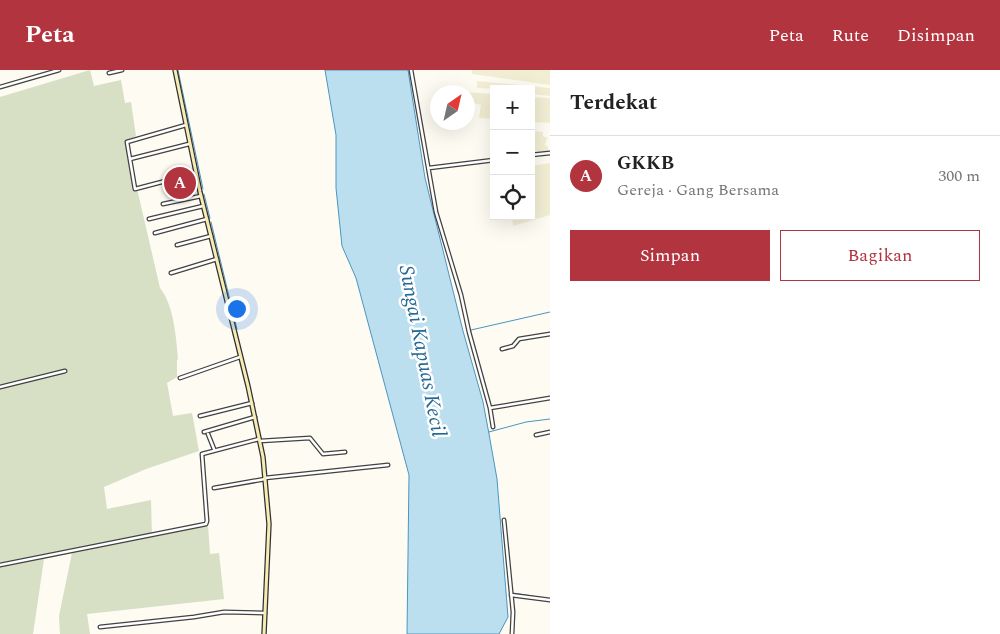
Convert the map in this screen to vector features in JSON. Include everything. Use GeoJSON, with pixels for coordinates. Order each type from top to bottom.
{"type":"FeatureCollection","features":[{"type":"Feature","properties":{"kind":"main road"},"geometry":{"type":"LineString","coordinates":[[175,70],[189,144],[260,440],[269,524],[264,634]]}},
{"type":"Feature","properties":{"kind":"street"},"geometry":{"type":"LineString","coordinates":[[0,87],[59,70]]}},
{"type":"Feature","properties":{"kind":"street"},"geometry":{"type":"LineString","coordinates":[[109,73],[122,70]]}},
{"type":"Feature","properties":{"kind":"street"},"geometry":{"type":"LineString","coordinates":[[411,70],[439,222],[461,295],[490,408],[493,427]]}},
{"type":"Feature","properties":{"kind":"street"},"geometry":{"type":"LineString","coordinates":[[186,125],[127,142],[135,189],[196,173]]}},
{"type":"Feature","properties":{"kind":"street"},"geometry":{"type":"LineString","coordinates":[[130,159],[189,144]]}},
{"type":"Feature","properties":{"kind":"street"},"geometry":{"type":"LineString","coordinates":[[535,155],[550,153]]}},
{"type":"Feature","properties":{"kind":"street"},"geometry":{"type":"LineString","coordinates":[[428,168],[490,160]]}},
{"type":"Feature","properties":{"kind":"street"},"geometry":{"type":"LineString","coordinates":[[163,204],[201,196]]}},
{"type":"Feature","properties":{"kind":"street"},"geometry":{"type":"LineString","coordinates":[[149,219],[204,206]]}},
{"type":"Feature","properties":{"kind":"street"},"geometry":{"type":"LineString","coordinates":[[155,232],[207,219]]}},
{"type":"Feature","properties":{"kind":"street"},"geometry":{"type":"LineString","coordinates":[[177,245],[211,236]]}},
{"type":"Feature","properties":{"kind":"street"},"geometry":{"type":"LineString","coordinates":[[170,273],[217,259]]}},
{"type":"Feature","properties":{"kind":"street"},"geometry":{"type":"LineString","coordinates":[[502,349],[513,346],[519,339],[550,334]]}},
{"type":"Feature","properties":{"kind":"street"},"geometry":{"type":"LineString","coordinates":[[180,378],[240,357]]}},
{"type":"Feature","properties":{"kind":"street"},"geometry":{"type":"LineString","coordinates":[[0,387],[65,370]]}},
{"type":"Feature","properties":{"kind":"street"},"geometry":{"type":"LineString","coordinates":[[490,408],[550,398]]}},
{"type":"Feature","properties":{"kind":"street"},"geometry":{"type":"LineString","coordinates":[[200,416],[252,403]]}},
{"type":"Feature","properties":{"kind":"street"},"geometry":{"type":"LineString","coordinates":[[204,432],[255,417]]}},
{"type":"Feature","properties":{"kind":"street"},"geometry":{"type":"LineString","coordinates":[[536,435],[550,432]]}},
{"type":"Feature","properties":{"kind":"street"},"geometry":{"type":"LineString","coordinates":[[208,434],[214,450]]}},
{"type":"Feature","properties":{"kind":"street"},"geometry":{"type":"LineString","coordinates":[[0,565],[206,524],[202,454],[214,450],[260,440],[310,438],[323,454],[345,452]]}},
{"type":"Feature","properties":{"kind":"street"},"geometry":{"type":"LineString","coordinates":[[214,488],[265,478],[388,465]]}},
{"type":"Feature","properties":{"kind":"street"},"geometry":{"type":"LineString","coordinates":[[504,520],[513,612],[512,634]]}},
{"type":"Feature","properties":{"kind":"street"},"geometry":{"type":"LineString","coordinates":[[511,595],[550,600]]}},
{"type":"Feature","properties":{"kind":"street"},"geometry":{"type":"LineString","coordinates":[[100,627],[194,618],[224,612],[265,613]]}},
{"type":"Feature","properties":{"kind":"shaded area"},"geometry":{"type":"Polygon","coordinates":[[[472,70],[550,70],[550,85],[472,74],[472,70]]]}},
{"type":"Feature","properties":{"kind":"shaded area"},"geometry":{"type":"Polygon","coordinates":[[[477,81],[519,85],[490,85],[490,89],[477,88],[477,81]]]}},
{"type":"Feature","properties":{"kind":"shaded area"},"geometry":{"type":"Polygon","coordinates":[[[535,87],[550,88],[550,96],[535,94],[535,87]]]}},
{"type":"Feature","properties":{"kind":"shaded area"},"geometry":{"type":"Polygon","coordinates":[[[475,93],[490,94],[490,119],[479,118],[481,105],[475,104],[475,93]]]}},
{"type":"Feature","properties":{"kind":"shaded area"},"geometry":{"type":"Polygon","coordinates":[[[535,97],[550,98],[550,123],[535,122],[535,97]]]}},
{"type":"Feature","properties":{"kind":"shaded area"},"geometry":{"type":"Polygon","coordinates":[[[535,131],[543,132],[543,136],[547,138],[545,145],[548,147],[548,152],[535,154],[535,131]]]}},
{"type":"Feature","properties":{"kind":"shaded area"},"geometry":{"type":"Polygon","coordinates":[[[550,163],[550,215],[535,219],[535,175],[535,165],[550,163]]]}},
{"type":"Feature","properties":{"kind":"shaded area"},"geometry":{"type":"Polygon","coordinates":[[[512,220],[533,220],[513,226],[512,220]]]}},
{"type":"Feature","properties":{"kind":"green space"},"geometry":{"type":"Polygon","coordinates":[[[90,70],[94,86],[121,80],[125,103],[131,102],[136,136],[126,141],[160,288],[168,303],[175,331],[178,359],[177,377],[167,383],[173,416],[192,413],[199,451],[146,469],[104,487],[107,509],[151,500],[152,537],[208,525],[210,554],[219,553],[224,599],[87,614],[90,634],[60,634],[59,616],[72,553],[44,559],[33,634],[0,634],[0,97],[90,70]]]}},
{"type":"Feature","properties":{"kind":"water","name":"Sungai Kapuas Kecil"},"geometry":{"type":"Polygon","coordinates":[[[325,70],[408,70],[425,178],[463,331],[483,402],[497,479],[508,617],[499,634],[407,634],[409,475],[356,278],[342,246],[336,188],[336,135],[325,70]]]}},
{"type":"Feature","properties":{"kind":"waterway"},"geometry":{"type":"LineString","coordinates":[[178,70],[203,189]]}},
{"type":"Feature","properties":{"kind":"waterway"},"geometry":{"type":"LineString","coordinates":[[204,194],[210,218]]}},
{"type":"Feature","properties":{"kind":"waterway"},"geometry":{"type":"LineString","coordinates":[[211,222],[237,329]]}},
{"type":"Feature","properties":{"kind":"waterway"},"geometry":{"type":"LineString","coordinates":[[471,330],[550,312]]}},
{"type":"Feature","properties":{"kind":"waterway"},"geometry":{"type":"LineString","coordinates":[[489,432],[526,422],[550,419]]}},
{"type":"Feature","properties":{"kind":"waterway"},"geometry":{"type":"LineString","coordinates":[[513,593],[550,599]]}},
{"type":"Feature","properties":{"kind":"place","name":"GKKB"},"geometry":{"type":"Point","coordinates":[180,183]}}]}
